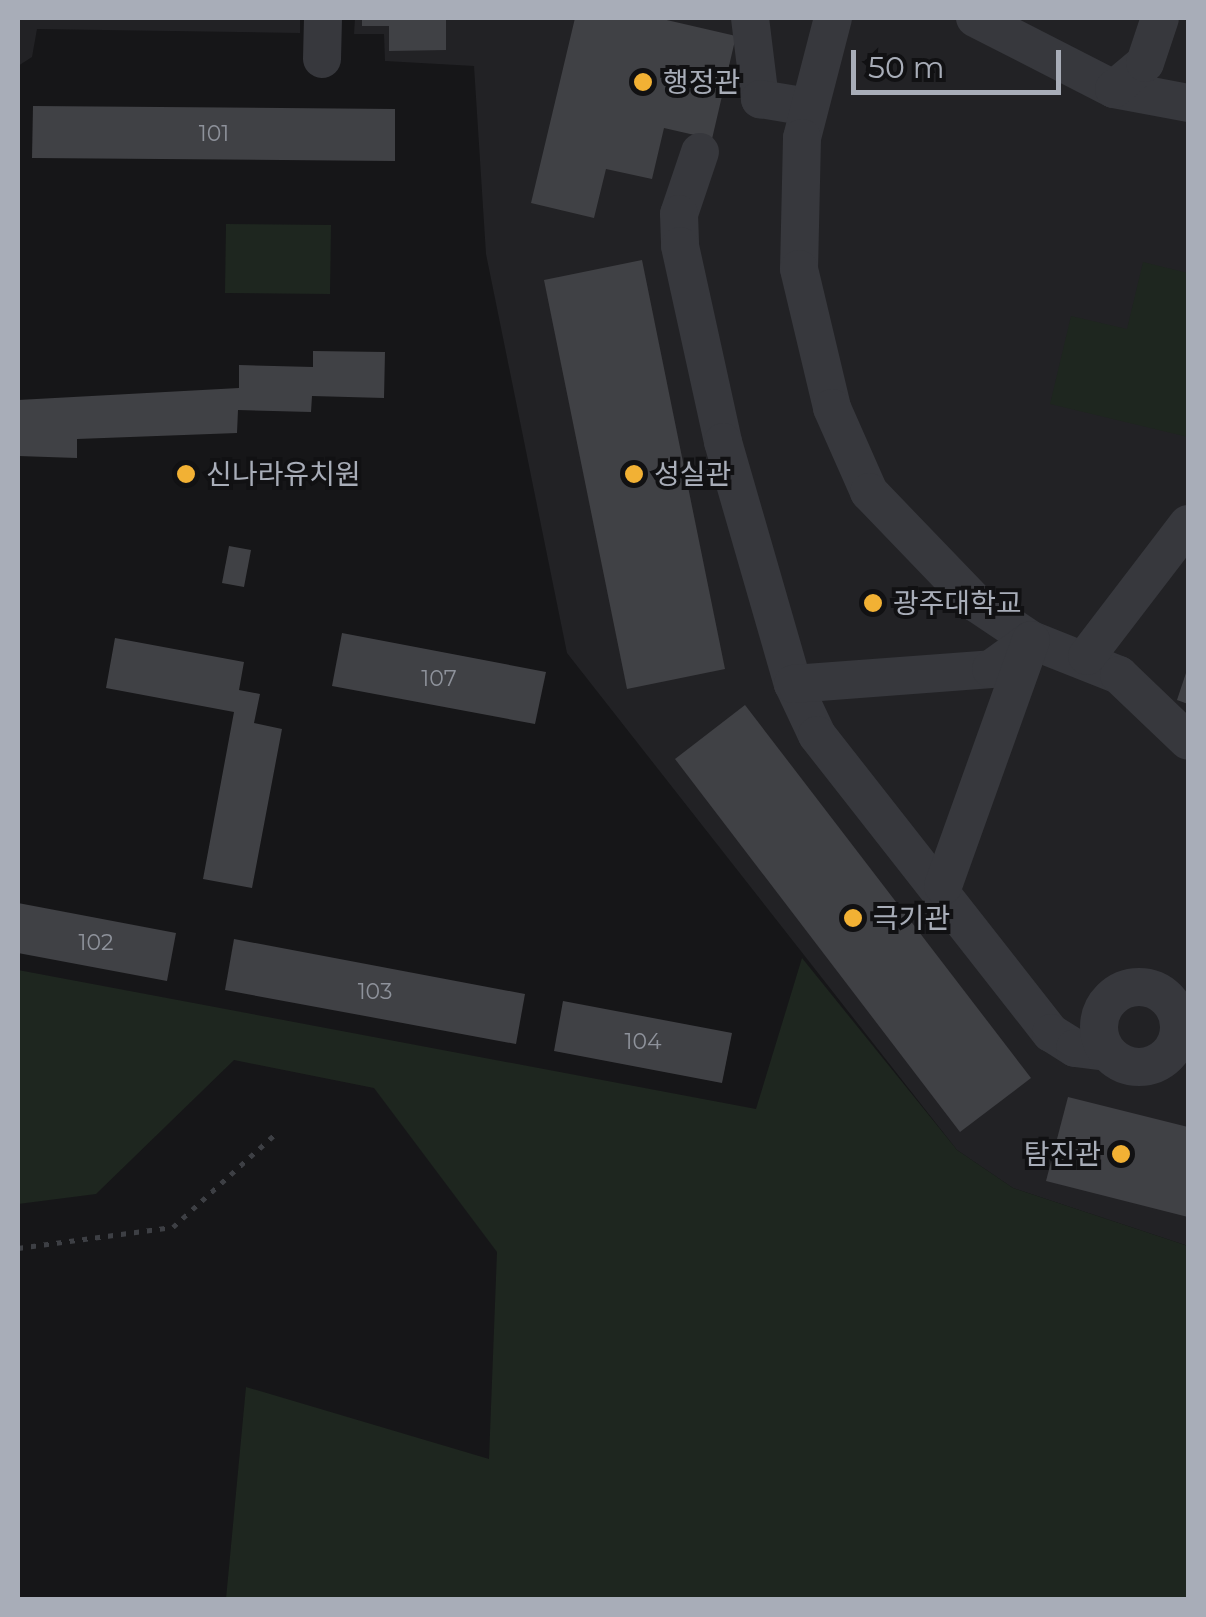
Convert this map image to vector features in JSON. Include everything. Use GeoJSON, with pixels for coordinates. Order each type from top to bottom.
{"type":"FeatureCollection","features":[{"type":"Feature","properties":{"kind":"street"},"geometry":{"type":"LineString","coordinates":[[322,59],[323,18]]}},
{"type":"Feature","properties":{"kind":"street"},"geometry":{"type":"LineString","coordinates":[[750,18],[760,99],[808,107]]}},
{"type":"Feature","properties":{"kind":"street"},"geometry":{"type":"LineString","coordinates":[[834,18],[808,107],[799,269],[852,457],[869,492],[943,576],[1031,640],[1087,656],[1188,740]]}},
{"type":"Feature","properties":{"kind":"street"},"geometry":{"type":"LineString","coordinates":[[975,18],[1114,89],[1188,103]]}},
{"type":"Feature","properties":{"kind":"street"},"geometry":{"type":"LineString","coordinates":[[1114,89],[1145,63],[1160,18]]}},
{"type":"Feature","properties":{"kind":"street"},"geometry":{"type":"LineString","coordinates":[[700,152],[679,214],[680,246],[723,442],[793,684],[816,736],[943,886],[1051,1032],[1075,1048],[1108,1052],[1141,1068],[1176,1062],[1183,1009],[1150,988],[1114,995],[1099,1029],[1108,1052]]}},
{"type":"Feature","properties":{"kind":"street"},"geometry":{"type":"LineString","coordinates":[[1087,656],[1169,538],[1188,524]]}},
{"type":"Feature","properties":{"kind":"street"},"geometry":{"type":"LineString","coordinates":[[793,684],[991,669],[1031,640]]}},
{"type":"Feature","properties":{"kind":"street"},"geometry":{"type":"LineString","coordinates":[[943,886],[1031,640]]}},
{"type":"Feature","properties":{"kind":"path"},"geometry":{"type":"LineString","coordinates":[[18,1248],[173,1228],[274,1135]]}},
{"type":"Feature","properties":{"kind":"shaded area"},"geometry":{"type":"Polygon","coordinates":[[[18,18],[300,18],[300,33],[37,29],[32,57],[18,66],[18,18]]]}},
{"type":"Feature","properties":{"kind":"shaded area","name":"광주대학교"},"geometry":{"type":"Polygon","coordinates":[[[355,18],[1188,18],[1188,1246],[1013,1188],[957,1150],[567,653],[486,254],[474,66],[385,61],[384,34],[354,34],[355,18]]]}},
{"type":"Feature","properties":{"kind":"shaded area"},"geometry":{"type":"Polygon","coordinates":[[[226,224],[331,225],[330,294],[225,293],[226,224]]]}},
{"type":"Feature","properties":{"kind":"shaded area"},"geometry":{"type":"Polygon","coordinates":[[[1143,262],[1188,273],[1188,437],[1050,404],[1071,316],[1127,329],[1143,262]]]}},
{"type":"Feature","properties":{"kind":"shaded area"},"geometry":{"type":"Polygon","coordinates":[[[802,958],[957,1150],[1013,1188],[1188,1246],[1188,1599],[226,1599],[246,1387],[489,1459],[497,1252],[374,1088],[234,1060],[96,1194],[18,1204],[18,970],[756,1109],[802,958]]]}},
{"type":"Feature","properties":{"kind":"building"},"geometry":{"type":"Polygon","coordinates":[[[362,18],[446,18],[446,50],[389,51],[389,26],[362,26],[362,18]]]}},
{"type":"Feature","properties":{"kind":"building","name":"행정관"},"geometry":{"type":"Polygon","coordinates":[[[575,18],[658,18],[736,36],[712,139],[664,128],[652,179],[606,169],[594,218],[531,203],[575,18]]]}},
{"type":"Feature","properties":{"kind":"building"},"geometry":{"type":"Polygon","coordinates":[[[33,106],[395,109],[395,161],[32,158],[33,106]]]}},
{"type":"Feature","properties":{"kind":"building","name":"성실관"},"geometry":{"type":"Polygon","coordinates":[[[642,260],[725,669],[627,689],[544,280],[642,260]]]}},
{"type":"Feature","properties":{"kind":"building"},"geometry":{"type":"Polygon","coordinates":[[[313,351],[385,352],[384,398],[312,396],[311,412],[238,410],[237,433],[77,439],[77,458],[18,456],[18,400],[239,388],[239,365],[313,367],[313,351]]]}},
{"type":"Feature","properties":{"kind":"building"},"geometry":{"type":"Polygon","coordinates":[[[229,546],[251,550],[244,587],[222,583],[229,546]]]}},
{"type":"Feature","properties":{"kind":"building"},"geometry":{"type":"Polygon","coordinates":[[[342,633],[546,672],[535,724],[332,686],[342,633]]]}},
{"type":"Feature","properties":{"kind":"building"},"geometry":{"type":"Polygon","coordinates":[[[115,638],[244,662],[239,690],[260,694],[254,723],[282,729],[252,888],[203,879],[234,712],[106,688],[115,638]]]}},
{"type":"Feature","properties":{"kind":"building"},"geometry":{"type":"Polygon","coordinates":[[[1188,667],[1188,704],[1177,700],[1188,667]]]}},
{"type":"Feature","properties":{"kind":"building","name":"극기관"},"geometry":{"type":"Polygon","coordinates":[[[745,705],[1031,1078],[960,1132],[675,759],[745,705]]]}},
{"type":"Feature","properties":{"kind":"building"},"geometry":{"type":"Polygon","coordinates":[[[18,903],[176,933],[167,981],[18,953],[18,903]]]}},
{"type":"Feature","properties":{"kind":"building"},"geometry":{"type":"Polygon","coordinates":[[[234,939],[525,994],[516,1044],[225,990],[234,939]]]}},
{"type":"Feature","properties":{"kind":"building"},"geometry":{"type":"Polygon","coordinates":[[[563,1001],[732,1033],[722,1083],[554,1051],[563,1001]]]}},
{"type":"Feature","properties":{"kind":"building","name":"탐진관"},"geometry":{"type":"Polygon","coordinates":[[[1068,1097],[1188,1127],[1188,1217],[1046,1181],[1068,1097]]]}},
{"type":"Feature","properties":{"kind":"place","name":"행정관"},"geometry":{"type":"Point","coordinates":[643,82]}},
{"type":"Feature","properties":{"kind":"place","name":"신나라유치원"},"geometry":{"type":"Point","coordinates":[186,474]}},
{"type":"Feature","properties":{"kind":"place","name":"성실관"},"geometry":{"type":"Point","coordinates":[634,474]}},
{"type":"Feature","properties":{"kind":"place","name":"광주대학교"},"geometry":{"type":"Point","coordinates":[873,603]}},
{"type":"Feature","properties":{"kind":"place","name":"극기관"},"geometry":{"type":"Point","coordinates":[853,918]}},
{"type":"Feature","properties":{"kind":"place","name":"탐진관"},"geometry":{"type":"Point","coordinates":[1121,1154]}}]}
